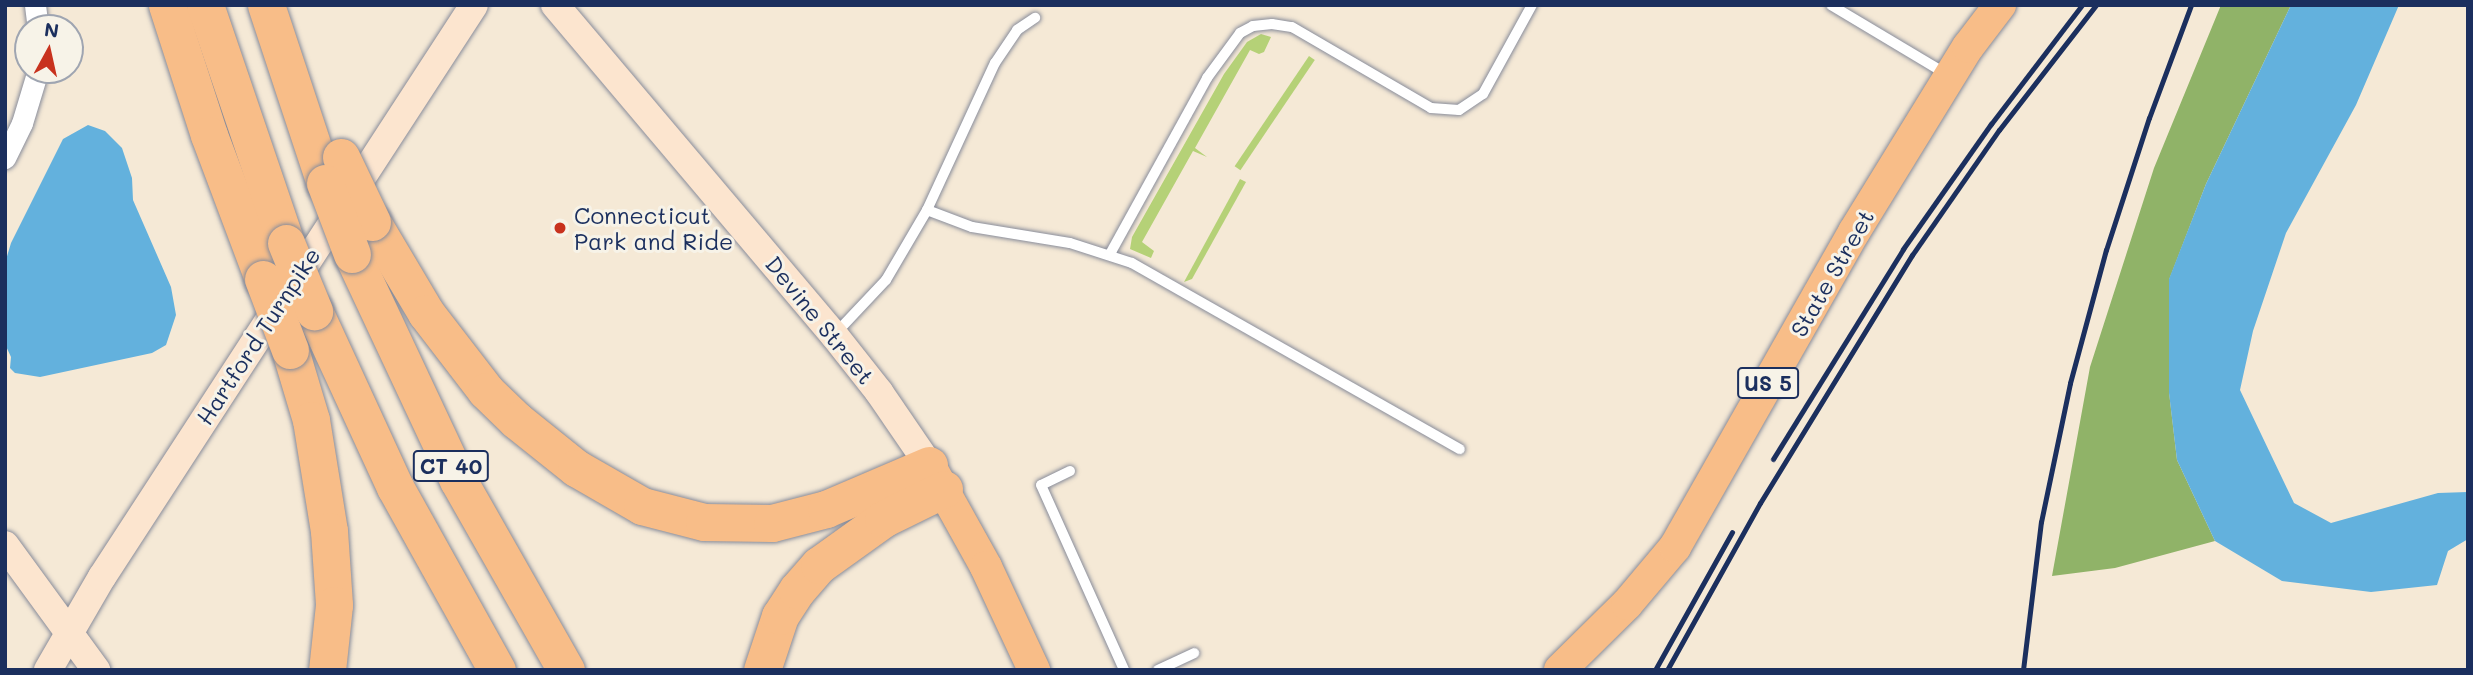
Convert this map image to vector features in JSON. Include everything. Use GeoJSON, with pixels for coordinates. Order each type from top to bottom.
{"type":"FeatureCollection","features":[{"type":"Feature","properties":{"kind":"highway"},"geometry":{"type":"LineString","coordinates":[[167,5],[209,135],[289,350],[315,441],[329,531],[334,605],[327,670]]}},
{"type":"Feature","properties":{"kind":"highway","name":"CT 40"},"geometry":{"type":"LineString","coordinates":[[205,5],[286,243],[314,312],[395,487],[497,670]]}},
{"type":"Feature","properties":{"kind":"highway","name":"CT 40"},"geometry":{"type":"LineString","coordinates":[[266,5],[333,170],[352,254],[458,480],[566,670]]}},
{"type":"Feature","properties":{"kind":"highway"},"geometry":{"type":"LineString","coordinates":[[282,5],[333,170],[372,222],[426,313],[486,391],[556,454],[592,479],[642,506],[704,522],[772,523],[936,477]]}},
{"type":"Feature","properties":{"kind":"highway"},"geometry":{"type":"LineString","coordinates":[[762,670],[780,616],[797,590],[819,565],[936,477]]}},
{"type":"Feature","properties":{"kind":"main road","name":"Hartford Turnpike"},"geometry":{"type":"LineString","coordinates":[[48,670],[204,417],[474,5]]}},
{"type":"Feature","properties":{"kind":"main road","name":"Devine Street"},"geometry":{"type":"LineString","coordinates":[[555,5],[879,392],[936,477],[986,567],[1034,670]]}},
{"type":"Feature","properties":{"kind":"main road","name":"State Street"},"geometry":{"type":"LineString","coordinates":[[1560,670],[1627,604],[1675,547],[1854,232],[1950,76],[2000,5]]}},
{"type":"Feature","properties":{"kind":"main road"},"geometry":{"type":"LineString","coordinates":[[5,545],[96,670]]}},
{"type":"Feature","properties":{"kind":"street"},"geometry":{"type":"LineString","coordinates":[[5,158],[22,124],[34,84]]}},
{"type":"Feature","properties":{"kind":"lane"},"geometry":{"type":"LineString","coordinates":[[1110,254],[1208,78],[1240,33],[1263,25],[1292,27],[1431,108],[1459,110],[1483,94],[1532,5]]}},
{"type":"Feature","properties":{"kind":"lane"},"geometry":{"type":"LineString","coordinates":[[1830,5],[1950,76]]}},
{"type":"Feature","properties":{"kind":"lane"},"geometry":{"type":"LineString","coordinates":[[834,335],[859,313],[886,280],[927,211],[995,63],[1017,30],[1035,18]]}},
{"type":"Feature","properties":{"kind":"lane"},"geometry":{"type":"LineString","coordinates":[[927,211],[972,227],[1070,243],[1110,254],[1163,280],[1460,449]]}},
{"type":"Feature","properties":{"kind":"lane"},"geometry":{"type":"LineString","coordinates":[[1070,471],[1041,485],[1125,670]]}},
{"type":"Feature","properties":{"kind":"lane"},"geometry":{"type":"LineString","coordinates":[[1158,670],[1194,653]]}},
{"type":"Feature","properties":{"kind":"green space"},"geometry":{"type":"Polygon","coordinates":[[[2221,5],[2291,5],[2206,184],[2169,280],[2169,392],[2177,460],[2215,541],[2115,568],[2052,576],[2090,367],[2154,168],[2221,5]]]}},
{"type":"Feature","properties":{"kind":"green space"},"geometry":{"type":"Polygon","coordinates":[[[1261,34],[1271,37],[1264,52],[1259,54],[1250,50],[1195,148],[1207,157],[1193,151],[1142,242],[1154,251],[1151,258],[1130,249],[1132,237],[1224,74],[1247,42],[1261,34]]]}},
{"type":"Feature","properties":{"kind":"green space"},"geometry":{"type":"Polygon","coordinates":[[[1309,56],[1315,60],[1240,170],[1235,166],[1309,56]]]}},
{"type":"Feature","properties":{"kind":"green space"},"geometry":{"type":"Polygon","coordinates":[[[1240,179],[1246,182],[1192,279],[1184,282],[1240,179]]]}},
{"type":"Feature","properties":{"kind":"water"},"geometry":{"type":"Polygon","coordinates":[[[2291,5],[2399,5],[2356,105],[2286,233],[2253,331],[2240,390],[2294,503],[2331,523],[2438,493],[2468,492],[2468,539],[2448,551],[2437,585],[2371,592],[2282,581],[2215,541],[2177,460],[2169,393],[2169,279],[2206,184],[2291,5]]]}},
{"type":"Feature","properties":{"kind":"water"},"geometry":{"type":"Polygon","coordinates":[[[88,125],[105,131],[122,148],[132,178],[133,200],[171,287],[176,315],[166,345],[152,353],[40,377],[15,373],[10,368],[11,357],[5,344],[5,263],[11,243],[63,139],[88,125]]]}},
{"type":"Feature","properties":{"kind":"railway"},"geometry":{"type":"LineString","coordinates":[[1773,459],[1903,249],[1991,124],[2082,5]]}},
{"type":"Feature","properties":{"kind":"railway"},"geometry":{"type":"LineString","coordinates":[[1667,670],[1760,503],[1912,255],[1999,130],[2096,5]]}},
{"type":"Feature","properties":{"kind":"railway"},"geometry":{"type":"LineString","coordinates":[[2023,670],[2041,522],[2070,383],[2106,250],[2149,118],[2191,5]]}},
{"type":"Feature","properties":{"kind":"railway"},"geometry":{"type":"LineString","coordinates":[[1655,670],[1732,532]]}},
{"type":"Feature","properties":{"kind":"place","name":"Connecticut Park and Ride"},"geometry":{"type":"Point","coordinates":[560,228]}}]}
